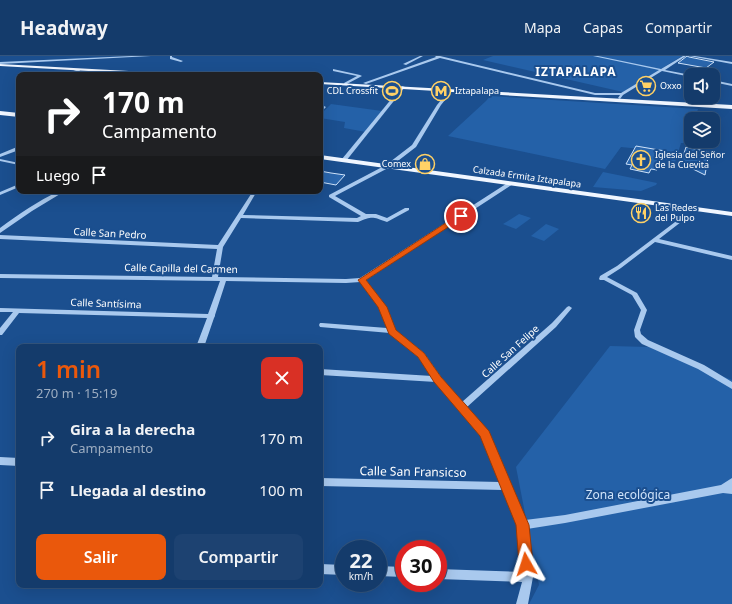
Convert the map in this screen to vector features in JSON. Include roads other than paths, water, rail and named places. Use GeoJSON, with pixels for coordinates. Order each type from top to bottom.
{"type":"FeatureCollection","features":[{"type":"Feature","properties":{"kind":"main road"},"geometry":{"type":"LineString","coordinates":[[0,64],[120,72]]}},
{"type":"Feature","properties":{"kind":"main road"},"geometry":{"type":"LineString","coordinates":[[323,83],[731,106]]}},
{"type":"Feature","properties":{"kind":"main road"},"geometry":{"type":"LineString","coordinates":[[0,113],[16,115]]}},
{"type":"Feature","properties":{"kind":"main road","name":"Calzada Ermita Iztapalapa"},"geometry":{"type":"LineString","coordinates":[[323,157],[732,214]]}},
{"type":"Feature","properties":{"kind":"street"},"geometry":{"type":"LineString","coordinates":[[58,60],[78,56]]}},
{"type":"Feature","properties":{"kind":"street"},"geometry":{"type":"LineString","coordinates":[[0,64],[150,56]]}},
{"type":"Feature","properties":{"kind":"street"},"geometry":{"type":"LineString","coordinates":[[170,56],[171,58],[182,61]]}},
{"type":"Feature","properties":{"kind":"street"},"geometry":{"type":"LineString","coordinates":[[405,64],[422,56]]}},
{"type":"Feature","properties":{"kind":"street"},"geometry":{"type":"LineString","coordinates":[[431,56],[595,94],[622,94],[685,56]]}},
{"type":"Feature","properties":{"kind":"street"},"geometry":{"type":"LineString","coordinates":[[594,56],[684,75]]}},
{"type":"Feature","properties":{"kind":"street"},"geometry":{"type":"LineString","coordinates":[[690,56],[732,63]]}},
{"type":"Feature","properties":{"kind":"street"},"geometry":{"type":"LineString","coordinates":[[365,83],[437,57],[603,98]]}},
{"type":"Feature","properties":{"kind":"street"},"geometry":{"type":"LineString","coordinates":[[73,72],[79,70]]}},
{"type":"Feature","properties":{"kind":"street"},"geometry":{"type":"LineString","coordinates":[[334,70],[360,76],[344,84]]}},
{"type":"Feature","properties":{"kind":"street"},"geometry":{"type":"LineString","coordinates":[[345,75],[356,78]]}},
{"type":"Feature","properties":{"kind":"street"},"geometry":{"type":"LineString","coordinates":[[720,82],[732,85]]}},
{"type":"Feature","properties":{"kind":"street"},"geometry":{"type":"LineString","coordinates":[[344,160],[403,87]]}},
{"type":"Feature","properties":{"kind":"street"},"geometry":{"type":"LineString","coordinates":[[365,216],[332,196],[388,166],[414,146],[439,105],[451,90]]}},
{"type":"Feature","properties":{"kind":"street"},"geometry":{"type":"LineString","coordinates":[[622,94],[621,99],[626,100]]}},
{"type":"Feature","properties":{"kind":"street"},"geometry":{"type":"LineString","coordinates":[[0,156],[16,149]]}},
{"type":"Feature","properties":{"kind":"street"},"geometry":{"type":"LineString","coordinates":[[0,160],[16,163]]}},
{"type":"Feature","properties":{"kind":"street"},"geometry":{"type":"LineString","coordinates":[[511,183],[362,280],[382,307],[392,332],[421,355],[438,379],[485,434],[522,525],[528,577],[522,604]]}},
{"type":"Feature","properties":{"kind":"street"},"geometry":{"type":"LineString","coordinates":[[0,194],[16,186]]}},
{"type":"Feature","properties":{"kind":"street"},"geometry":{"type":"LineString","coordinates":[[0,231],[24,214],[58,194]]}},
{"type":"Feature","properties":{"kind":"street"},"geometry":{"type":"LineString","coordinates":[[215,279],[220,246],[253,194]]}},
{"type":"Feature","properties":{"kind":"street"},"geometry":{"type":"LineString","coordinates":[[239,216],[358,220],[365,216],[376,216],[387,220],[407,209]]}},
{"type":"Feature","properties":{"kind":"street"},"geometry":{"type":"LineString","coordinates":[[679,221],[619,267],[602,278],[635,294],[644,310],[638,330],[638,336],[645,342],[701,367],[732,386]]}},
{"type":"Feature","properties":{"kind":"street","name":"Calle San Pedro"},"geometry":{"type":"LineString","coordinates":[[0,237],[220,246]]}},
{"type":"Feature","properties":{"kind":"street"},"geometry":{"type":"LineString","coordinates":[[654,240],[732,258]]}},
{"type":"Feature","properties":{"kind":"street","name":"Calle Capilla del Carmen"},"geometry":{"type":"LineString","coordinates":[[0,276],[362,280]]}},
{"type":"Feature","properties":{"kind":"street"},"geometry":{"type":"LineString","coordinates":[[201,344],[224,279]]}},
{"type":"Feature","properties":{"kind":"street","name":"Calle San Felipe"},"geometry":{"type":"LineString","coordinates":[[462,407],[554,325],[569,308]]}},
{"type":"Feature","properties":{"kind":"street","name":"Calle Santísima"},"geometry":{"type":"LineString","coordinates":[[0,310],[212,316]]}},
{"type":"Feature","properties":{"kind":"street"},"geometry":{"type":"LineString","coordinates":[[0,333],[18,310]]}},
{"type":"Feature","properties":{"kind":"street"},"geometry":{"type":"LineString","coordinates":[[322,325],[392,332]]}},
{"type":"Feature","properties":{"kind":"street"},"geometry":{"type":"LineString","coordinates":[[323,372],[438,379]]}},
{"type":"Feature","properties":{"kind":"street"},"geometry":{"type":"LineString","coordinates":[[0,461],[16,462]]}},
{"type":"Feature","properties":{"kind":"street","name":"Calle San Fransicso"},"geometry":{"type":"LineString","coordinates":[[323,482],[506,486]]}},
{"type":"Feature","properties":{"kind":"street"},"geometry":{"type":"LineString","coordinates":[[522,525],[565,519],[728,489],[732,482]]}},
{"type":"Feature","properties":{"kind":"street"},"geometry":{"type":"LineString","coordinates":[[323,569],[335,570]]}},
{"type":"Feature","properties":{"kind":"street"},"geometry":{"type":"LineString","coordinates":[[447,574],[528,577]]}},
{"type":"Feature","properties":{"kind":"place","name":"Oxxo"},"geometry":{"type":"Point","coordinates":[646,86]}},
{"type":"Feature","properties":{"kind":"place","name":"CDL Crossfit"},"geometry":{"type":"Point","coordinates":[392,91]}},
{"type":"Feature","properties":{"kind":"place","name":"Iztapalapa"},"geometry":{"type":"Point","coordinates":[441,91]}},
{"type":"Feature","properties":{"kind":"place","name":"Iglesia del Señor de la Cuevita"},"geometry":{"type":"Point","coordinates":[641,160]}},
{"type":"Feature","properties":{"kind":"place","name":"Comex"},"geometry":{"type":"Point","coordinates":[425,164]}},
{"type":"Feature","properties":{"kind":"place","name":"Las Redes del Pulpo"},"geometry":{"type":"Point","coordinates":[641,213]}},
{"type":"Feature","properties":{"kind":"district","name":"IZTAPALAPA"},"geometry":{"type":"Point","coordinates":[576,72]}},
{"type":"Feature","properties":{"kind":"park label","name":"Zona ecológica"},"geometry":{"type":"Point","coordinates":[628,495]}}]}
